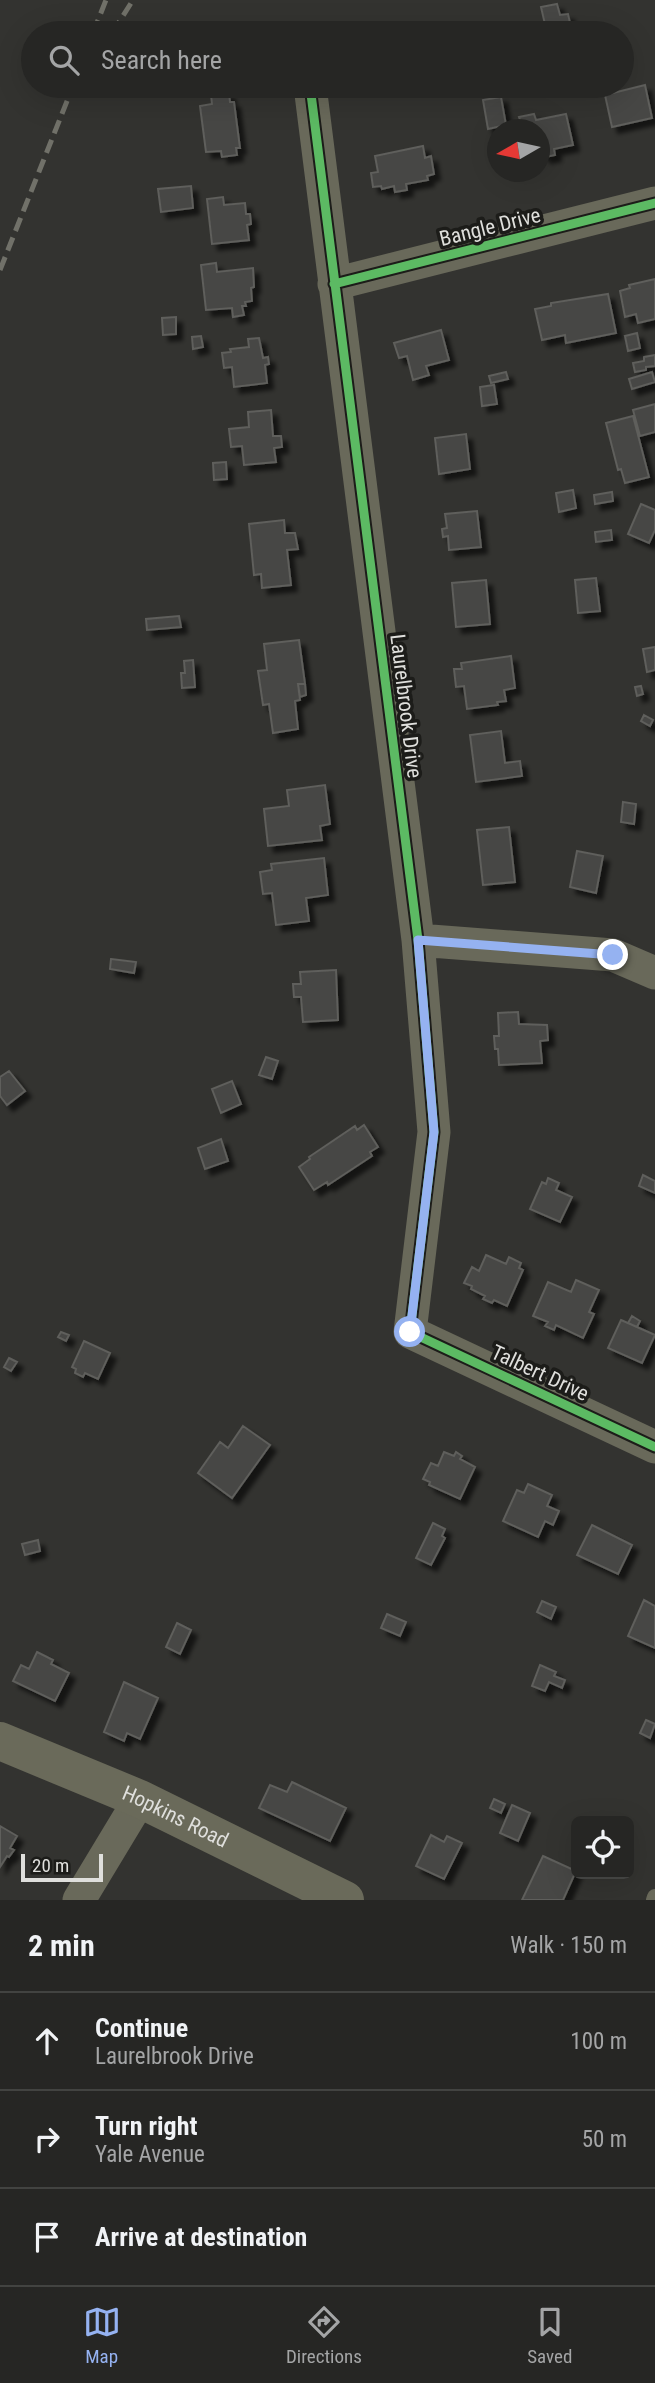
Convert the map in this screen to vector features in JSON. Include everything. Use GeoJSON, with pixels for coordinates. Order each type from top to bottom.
{"type":"FeatureCollection","features":[{"type":"Feature","properties":{"kind":"main road","name":"Hopkins Road"},"geometry":{"type":"LineString","coordinates":[[0,1741],[140,1799],[345,1900]]}},
{"type":"Feature","properties":{"kind":"street","name":"Laurelbrook Drive"},"geometry":{"type":"LineString","coordinates":[[311,98],[418,940],[434,1132],[410,1332]]}},
{"type":"Feature","properties":{"kind":"street","name":"Bangle Drive"},"geometry":{"type":"LineString","coordinates":[[334,284],[655,203]]}},
{"type":"Feature","properties":{"kind":"street"},"geometry":{"type":"LineString","coordinates":[[418,940],[613,955],[655,974]]}},
{"type":"Feature","properties":{"kind":"street","name":"Talbert Drive"},"geometry":{"type":"LineString","coordinates":[[410,1332],[655,1447]]}},
{"type":"Feature","properties":{"kind":"street"},"geometry":{"type":"LineString","coordinates":[[79,1900],[140,1799]]}},
{"type":"Feature","properties":{"kind":"building"},"geometry":{"type":"Polygon","coordinates":[[[557,4],[560,15],[568,14],[570,21],[544,21],[541,7],[557,4]]]}},
{"type":"Feature","properties":{"kind":"building"},"geometry":{"type":"Polygon","coordinates":[[[645,85],[652,118],[612,127],[606,98],[634,98],[634,88],[645,85]]]}},
{"type":"Feature","properties":{"kind":"building"},"geometry":{"type":"Polygon","coordinates":[[[211,98],[230,98],[230,102],[234,102],[240,148],[236,148],[237,155],[222,157],[221,151],[206,152],[200,106],[212,104],[211,98]]]}},
{"type":"Feature","properties":{"kind":"building"},"geometry":{"type":"Polygon","coordinates":[[[501,98],[505,119],[487,119],[487,123],[483,100],[501,98]]]}},
{"type":"Feature","properties":{"kind":"building"},"geometry":{"type":"Polygon","coordinates":[[[534,114],[536,119],[520,119],[519,117],[534,114]]]}},
{"type":"Feature","properties":{"kind":"building"},"geometry":{"type":"Polygon","coordinates":[[[566,114],[573,145],[554,149],[555,155],[550,156],[550,119],[541,119],[566,114]]]}},
{"type":"Feature","properties":{"kind":"building"},"geometry":{"type":"Polygon","coordinates":[[[423,146],[425,158],[431,156],[434,174],[427,176],[428,180],[406,184],[407,190],[395,192],[394,186],[382,189],[381,186],[373,187],[371,173],[378,172],[375,156],[423,146]]]}},
{"type":"Feature","properties":{"kind":"building"},"geometry":{"type":"Polygon","coordinates":[[[191,186],[193,208],[161,212],[158,189],[191,186]]]}},
{"type":"Feature","properties":{"kind":"building"},"geometry":{"type":"Polygon","coordinates":[[[223,197],[224,205],[245,203],[246,214],[250,214],[251,224],[247,225],[249,240],[212,244],[207,199],[223,197]]]}},
{"type":"Feature","properties":{"kind":"building"},"geometry":{"type":"Polygon","coordinates":[[[216,263],[217,272],[253,268],[252,301],[245,302],[246,306],[242,306],[244,315],[233,317],[232,308],[206,310],[201,265],[216,263]]]}},
{"type":"Feature","properties":{"kind":"building"},"geometry":{"type":"Polygon","coordinates":[[[655,279],[655,319],[638,323],[636,314],[625,317],[620,291],[630,288],[629,285],[655,279]]]}},
{"type":"Feature","properties":{"kind":"building"},"geometry":{"type":"Polygon","coordinates":[[[608,294],[616,333],[566,343],[565,335],[542,340],[535,309],[551,306],[551,303],[608,294]]]}},
{"type":"Feature","properties":{"kind":"building"},"geometry":{"type":"Polygon","coordinates":[[[176,317],[176,334],[163,335],[162,318],[176,317]]]}},
{"type":"Feature","properties":{"kind":"building"},"geometry":{"type":"Polygon","coordinates":[[[441,330],[449,360],[426,366],[429,375],[413,380],[407,356],[399,358],[394,343],[441,330]]]}},
{"type":"Feature","properties":{"kind":"building"},"geometry":{"type":"Polygon","coordinates":[[[637,333],[640,348],[628,351],[625,336],[637,333]]]}},
{"type":"Feature","properties":{"kind":"building"},"geometry":{"type":"Polygon","coordinates":[[[201,336],[203,347],[193,349],[192,337],[201,336]]]}},
{"type":"Feature","properties":{"kind":"building"},"geometry":{"type":"Polygon","coordinates":[[[259,338],[263,358],[268,357],[269,364],[265,365],[267,383],[234,387],[232,367],[224,368],[222,353],[231,352],[230,349],[249,347],[248,339],[259,338]]]}},
{"type":"Feature","properties":{"kind":"building"},"geometry":{"type":"Polygon","coordinates":[[[655,355],[655,366],[635,372],[633,363],[655,355]]]}},
{"type":"Feature","properties":{"kind":"building"},"geometry":{"type":"Polygon","coordinates":[[[506,372],[508,379],[491,383],[489,376],[506,372]]]}},
{"type":"Feature","properties":{"kind":"building"},"geometry":{"type":"Polygon","coordinates":[[[652,372],[655,382],[632,389],[629,379],[652,372]]]}},
{"type":"Feature","properties":{"kind":"building"},"geometry":{"type":"Polygon","coordinates":[[[494,385],[497,404],[482,406],[480,387],[494,385]]]}},
{"type":"Feature","properties":{"kind":"building"},"geometry":{"type":"Polygon","coordinates":[[[655,404],[655,432],[640,436],[633,410],[655,404]]]}},
{"type":"Feature","properties":{"kind":"building"},"geometry":{"type":"Polygon","coordinates":[[[271,410],[273,436],[281,436],[282,447],[274,448],[276,462],[244,465],[242,446],[231,447],[229,429],[249,427],[248,412],[271,410]]]}},
{"type":"Feature","properties":{"kind":"building"},"geometry":{"type":"Polygon","coordinates":[[[633,416],[649,477],[625,483],[621,469],[618,470],[606,423],[633,416]]]}},
{"type":"Feature","properties":{"kind":"building"},"geometry":{"type":"Polygon","coordinates":[[[466,434],[470,469],[439,474],[435,438],[466,434]]]}},
{"type":"Feature","properties":{"kind":"building"},"geometry":{"type":"Polygon","coordinates":[[[226,462],[227,479],[214,480],[213,463],[226,462]]]}},
{"type":"Feature","properties":{"kind":"building"},"geometry":{"type":"Polygon","coordinates":[[[573,490],[576,508],[559,512],[556,493],[573,490]]]}},
{"type":"Feature","properties":{"kind":"building"},"geometry":{"type":"Polygon","coordinates":[[[612,492],[613,501],[595,504],[594,495],[612,492]]]}},
{"type":"Feature","properties":{"kind":"building"},"geometry":{"type":"Polygon","coordinates":[[[641,504],[655,510],[655,530],[649,543],[628,534],[641,504]]]}},
{"type":"Feature","properties":{"kind":"building"},"geometry":{"type":"Polygon","coordinates":[[[477,511],[481,547],[449,550],[448,536],[443,537],[442,529],[447,528],[445,514],[477,511]]]}},
{"type":"Feature","properties":{"kind":"building"},"geometry":{"type":"Polygon","coordinates":[[[284,520],[285,533],[295,533],[298,549],[287,550],[291,585],[262,588],[261,574],[254,575],[249,524],[284,520]]]}},
{"type":"Feature","properties":{"kind":"building"},"geometry":{"type":"Polygon","coordinates":[[[611,530],[612,540],[596,542],[595,532],[611,530]]]}},
{"type":"Feature","properties":{"kind":"building"},"geometry":{"type":"Polygon","coordinates":[[[596,578],[600,611],[578,613],[575,580],[596,578]]]}},
{"type":"Feature","properties":{"kind":"building"},"geometry":{"type":"Polygon","coordinates":[[[486,580],[490,624],[456,627],[452,583],[486,580]]]}},
{"type":"Feature","properties":{"kind":"building"},"geometry":{"type":"Polygon","coordinates":[[[179,616],[181,627],[147,630],[146,619],[179,616]]]}},
{"type":"Feature","properties":{"kind":"building"},"geometry":{"type":"Polygon","coordinates":[[[299,640],[305,684],[298,684],[300,700],[295,701],[298,729],[273,733],[269,704],[263,705],[258,671],[267,670],[264,644],[299,640]]]}},
{"type":"Feature","properties":{"kind":"building"},"geometry":{"type":"Polygon","coordinates":[[[655,647],[655,670],[647,672],[643,649],[655,647]]]}},
{"type":"Feature","properties":{"kind":"building"},"geometry":{"type":"Polygon","coordinates":[[[511,656],[515,688],[504,690],[506,701],[497,702],[498,705],[467,709],[464,686],[456,687],[454,669],[462,669],[461,663],[511,656]]]}},
{"type":"Feature","properties":{"kind":"building"},"geometry":{"type":"Polygon","coordinates":[[[193,660],[195,687],[182,688],[181,673],[185,673],[184,661],[193,660]]]}},
{"type":"Feature","properties":{"kind":"building"},"geometry":{"type":"Polygon","coordinates":[[[298,684],[305,684],[306,695],[300,697],[298,684]]]}},
{"type":"Feature","properties":{"kind":"building"},"geometry":{"type":"Polygon","coordinates":[[[641,686],[643,694],[637,696],[635,687],[641,686]]]}},
{"type":"Feature","properties":{"kind":"building"},"geometry":{"type":"Polygon","coordinates":[[[644,715],[653,720],[650,726],[641,721],[644,715]]]}},
{"type":"Feature","properties":{"kind":"building"},"geometry":{"type":"Polygon","coordinates":[[[501,731],[505,763],[520,761],[522,776],[476,782],[470,735],[501,731]]]}},
{"type":"Feature","properties":{"kind":"building"},"geometry":{"type":"Polygon","coordinates":[[[325,785],[330,824],[320,826],[322,840],[268,846],[264,809],[289,806],[287,790],[325,785]]]}},
{"type":"Feature","properties":{"kind":"building"},"geometry":{"type":"Polygon","coordinates":[[[623,802],[636,804],[634,824],[621,822],[623,802]]]}},
{"type":"Feature","properties":{"kind":"building"},"geometry":{"type":"Polygon","coordinates":[[[509,827],[515,882],[483,885],[477,830],[509,827]]]}},
{"type":"Feature","properties":{"kind":"building"},"geometry":{"type":"Polygon","coordinates":[[[577,851],[603,856],[596,893],[570,887],[577,851]]]}},
{"type":"Feature","properties":{"kind":"building"},"geometry":{"type":"Polygon","coordinates":[[[324,858],[328,895],[306,898],[309,921],[276,925],[272,893],[263,894],[260,872],[272,870],[271,864],[324,858]]]}},
{"type":"Feature","properties":{"kind":"building"},"geometry":{"type":"Polygon","coordinates":[[[111,959],[136,962],[134,973],[110,969],[111,959]]]}},
{"type":"Feature","properties":{"kind":"building"},"geometry":{"type":"Polygon","coordinates":[[[336,970],[338,1020],[303,1022],[301,997],[294,997],[293,984],[301,984],[300,972],[336,970]]]}},
{"type":"Feature","properties":{"kind":"building"},"geometry":{"type":"Polygon","coordinates":[[[518,1012],[519,1024],[547,1025],[548,1040],[540,1041],[542,1063],[499,1065],[494,1036],[499,1036],[498,1013],[518,1012]]]}},
{"type":"Feature","properties":{"kind":"building"},"geometry":{"type":"Polygon","coordinates":[[[266,1057],[278,1061],[272,1079],[259,1075],[266,1057]]]}},
{"type":"Feature","properties":{"kind":"building"},"geometry":{"type":"Polygon","coordinates":[[[9,1071],[25,1091],[7,1105],[0,1096],[0,1077],[9,1071]]]}},
{"type":"Feature","properties":{"kind":"building"},"geometry":{"type":"Polygon","coordinates":[[[232,1081],[241,1104],[221,1113],[212,1089],[232,1081]]]}},
{"type":"Feature","properties":{"kind":"building"},"geometry":{"type":"Polygon","coordinates":[[[364,1125],[378,1147],[370,1152],[372,1156],[328,1185],[327,1182],[314,1190],[299,1167],[310,1159],[309,1157],[355,1126],[357,1130],[364,1125]]]}},
{"type":"Feature","properties":{"kind":"building"},"geometry":{"type":"Polygon","coordinates":[[[221,1139],[228,1161],[205,1169],[198,1148],[221,1139]]]}},
{"type":"Feature","properties":{"kind":"building"},"geometry":{"type":"Polygon","coordinates":[[[643,1175],[655,1181],[655,1193],[639,1186],[643,1175]]]}},
{"type":"Feature","properties":{"kind":"building"},"geometry":{"type":"Polygon","coordinates":[[[548,1178],[559,1183],[556,1190],[572,1197],[560,1222],[530,1209],[542,1182],[546,1184],[548,1178]]]}},
{"type":"Feature","properties":{"kind":"building"},"geometry":{"type":"Polygon","coordinates":[[[486,1255],[506,1264],[509,1257],[521,1263],[519,1268],[523,1270],[507,1306],[494,1300],[492,1303],[483,1299],[485,1296],[464,1283],[472,1267],[479,1271],[486,1255]]]}},
{"type":"Feature","properties":{"kind":"building"},"geometry":{"type":"Polygon","coordinates":[[[576,1280],[599,1290],[589,1312],[594,1314],[583,1338],[556,1325],[554,1330],[545,1326],[548,1322],[533,1316],[548,1282],[571,1292],[576,1280]]]}},
{"type":"Feature","properties":{"kind":"building"},"geometry":{"type":"Polygon","coordinates":[[[632,1316],[640,1321],[637,1327],[628,1323],[632,1316]]]}},
{"type":"Feature","properties":{"kind":"building"},"geometry":{"type":"Polygon","coordinates":[[[621,1320],[655,1335],[642,1363],[608,1348],[621,1320]]]}},
{"type":"Feature","properties":{"kind":"building"},"geometry":{"type":"Polygon","coordinates":[[[61,1332],[69,1335],[66,1341],[58,1337],[61,1332]]]}},
{"type":"Feature","properties":{"kind":"building"},"geometry":{"type":"Polygon","coordinates":[[[84,1341],[110,1353],[98,1379],[85,1373],[83,1377],[75,1373],[76,1369],[72,1367],[84,1341]]]}},
{"type":"Feature","properties":{"kind":"building"},"geometry":{"type":"Polygon","coordinates":[[[9,1358],[17,1362],[11,1371],[4,1367],[9,1358]]]}},
{"type":"Feature","properties":{"kind":"building"},"geometry":{"type":"Polygon","coordinates":[[[243,1426],[270,1445],[232,1498],[198,1473],[220,1442],[228,1448],[243,1426]]]}},
{"type":"Feature","properties":{"kind":"building"},"geometry":{"type":"Polygon","coordinates":[[[444,1452],[454,1456],[456,1452],[462,1456],[460,1459],[475,1467],[460,1499],[429,1485],[430,1482],[423,1479],[431,1463],[438,1466],[444,1452]]]}},
{"type":"Feature","properties":{"kind":"building"},"geometry":{"type":"Polygon","coordinates":[[[528,1484],[552,1495],[547,1506],[559,1511],[553,1525],[545,1521],[538,1537],[503,1521],[517,1490],[524,1493],[528,1484]]]}},
{"type":"Feature","properties":{"kind":"building"},"geometry":{"type":"Polygon","coordinates":[[[433,1523],[445,1529],[442,1536],[445,1538],[431,1565],[416,1558],[433,1523]]]}},
{"type":"Feature","properties":{"kind":"building"},"geometry":{"type":"Polygon","coordinates":[[[592,1525],[632,1545],[618,1574],[577,1555],[592,1525]]]}},
{"type":"Feature","properties":{"kind":"building"},"geometry":{"type":"Polygon","coordinates":[[[38,1540],[40,1551],[25,1555],[22,1544],[38,1540]]]}},
{"type":"Feature","properties":{"kind":"building"},"geometry":{"type":"Polygon","coordinates":[[[644,1600],[655,1606],[655,1648],[628,1636],[644,1600]]]}},
{"type":"Feature","properties":{"kind":"building"},"geometry":{"type":"Polygon","coordinates":[[[542,1601],[556,1607],[551,1619],[537,1612],[542,1601]]]}},
{"type":"Feature","properties":{"kind":"building"},"geometry":{"type":"Polygon","coordinates":[[[387,1614],[406,1622],[400,1636],[381,1628],[387,1614]]]}},
{"type":"Feature","properties":{"kind":"building"},"geometry":{"type":"Polygon","coordinates":[[[177,1623],[191,1630],[180,1654],[166,1647],[177,1623]]]}},
{"type":"Feature","properties":{"kind":"building"},"geometry":{"type":"Polygon","coordinates":[[[37,1652],[53,1660],[51,1664],[69,1673],[55,1701],[13,1681],[21,1665],[29,1669],[37,1652]]]}},
{"type":"Feature","properties":{"kind":"building"},"geometry":{"type":"Polygon","coordinates":[[[540,1665],[556,1672],[554,1676],[565,1680],[562,1688],[549,1682],[545,1691],[532,1686],[540,1665]]]}},
{"type":"Feature","properties":{"kind":"building"},"geometry":{"type":"Polygon","coordinates":[[[124,1682],[158,1698],[140,1739],[127,1733],[124,1741],[104,1732],[124,1682]]]}},
{"type":"Feature","properties":{"kind":"building"},"geometry":{"type":"Polygon","coordinates":[[[646,1720],[655,1724],[650,1738],[640,1733],[646,1720]]]}},
{"type":"Feature","properties":{"kind":"building"},"geometry":{"type":"Polygon","coordinates":[[[292,1782],[346,1808],[330,1841],[259,1808],[270,1785],[287,1792],[292,1782]]]}},
{"type":"Feature","properties":{"kind":"building"},"geometry":{"type":"Polygon","coordinates":[[[494,1799],[505,1804],[501,1813],[490,1808],[494,1799]]]}},
{"type":"Feature","properties":{"kind":"building"},"geometry":{"type":"Polygon","coordinates":[[[512,1805],[530,1813],[518,1841],[500,1833],[512,1805]]]}},
{"type":"Feature","properties":{"kind":"building"},"geometry":{"type":"Polygon","coordinates":[[[0,1826],[17,1836],[10,1848],[14,1850],[0,1867],[0,1826]]]}},
{"type":"Feature","properties":{"kind":"building"},"geometry":{"type":"Polygon","coordinates":[[[431,1835],[444,1842],[447,1836],[462,1843],[444,1879],[416,1866],[431,1835]]]}},
{"type":"Feature","properties":{"kind":"building"},"geometry":{"type":"Polygon","coordinates":[[[543,1856],[571,1869],[572,1879],[563,1900],[522,1900],[543,1856]]]}},
{"type":"Feature","properties":{"kind":"railway"},"geometry":{"type":"LineString","coordinates":[[98,21],[106,0]]}},
{"type":"Feature","properties":{"kind":"railway"},"geometry":{"type":"LineString","coordinates":[[120,21],[133,0]]}},
{"type":"Feature","properties":{"kind":"railway"},"geometry":{"type":"LineString","coordinates":[[0,270],[68,98]]}},
{"type":"Feature","properties":{"kind":"cycle path"},"geometry":{"type":"LineString","coordinates":[[312,98],[418,940],[434,1132],[410,1332],[655,1447]]}},
{"type":"Feature","properties":{"kind":"cycle path"},"geometry":{"type":"LineString","coordinates":[[334,284],[655,203]]}},
{"type":"Feature","properties":{"kind":"route"},"geometry":{"type":"LineString","coordinates":[[410,1332],[434,1132],[418,940],[613,955]]}}]}
